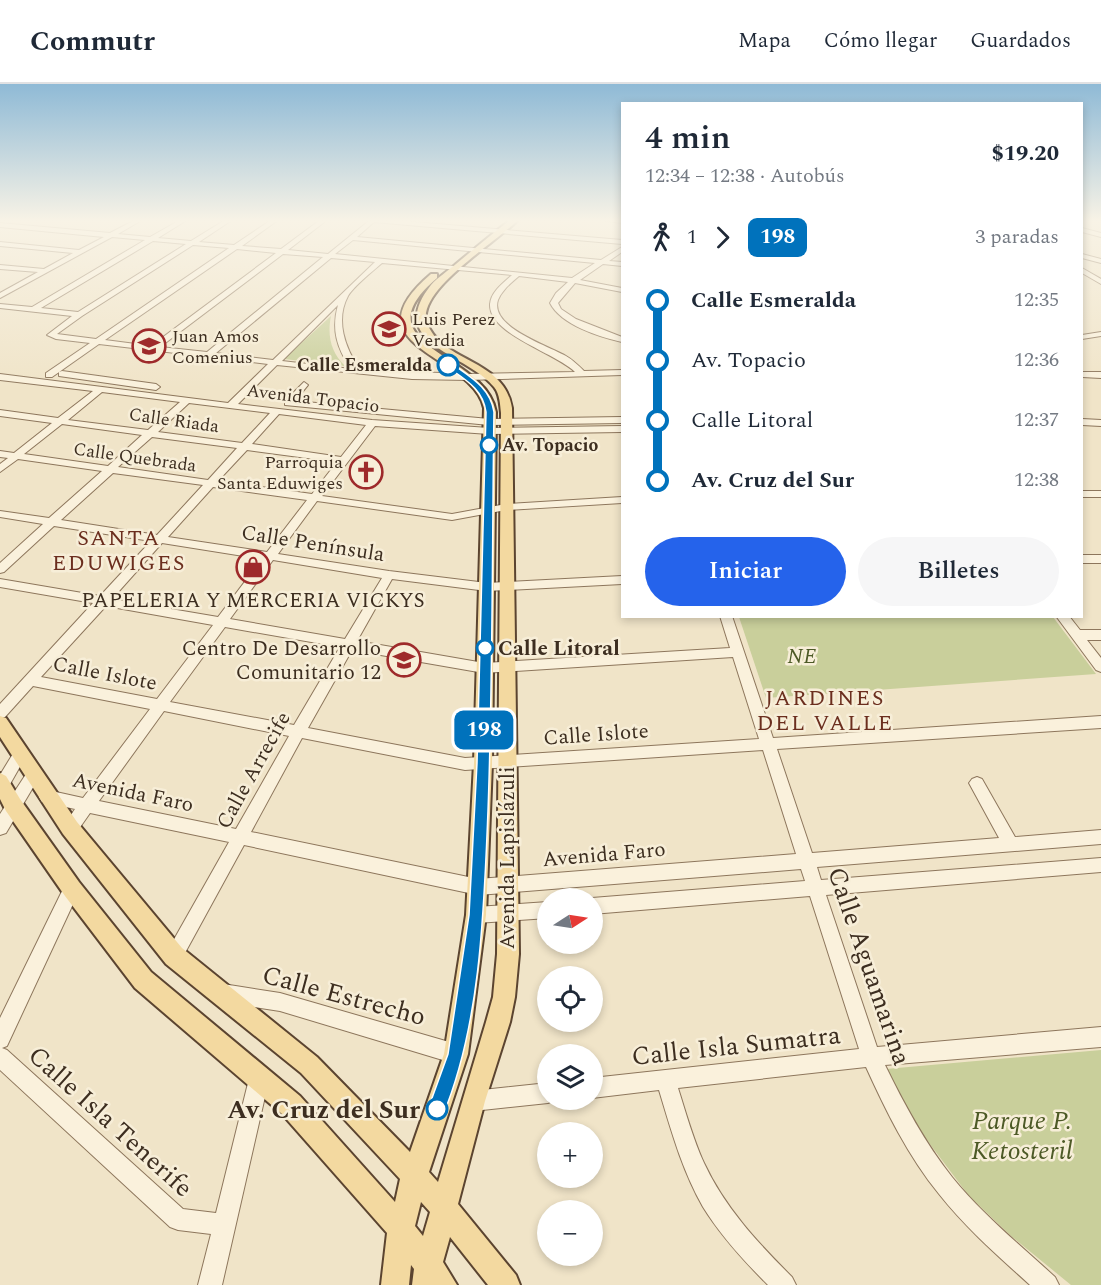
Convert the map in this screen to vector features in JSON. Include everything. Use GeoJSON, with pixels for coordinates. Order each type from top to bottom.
{"type":"FeatureCollection","features":[{"type":"Feature","properties":{"kind":"main road","name":"Avenida Lapislázuli"},"geometry":{"type":"LineString","coordinates":[[395,1285],[401,1229],[414,1177],[456,1054],[476,915],[483,763],[489,402],[485,394],[468,377],[421,345],[410,330],[407,307],[415,293],[434,276]]}},
{"type":"Feature","properties":{"kind":"main road","name":"Avenida Lapislázuli"},"geometry":{"type":"LineString","coordinates":[[433,1279],[444,1208],[504,997],[509,913],[506,402],[503,393],[488,376],[442,348],[431,339],[423,324],[422,313],[428,296],[446,276]]}},
{"type":"Feature","properties":{"kind":"main road"},"geometry":{"type":"LineString","coordinates":[[0,723],[47,797],[70,828],[174,956],[309,1065],[359,1115],[444,1208],[506,1285]]}},
{"type":"Feature","properties":{"kind":"main road"},"geometry":{"type":"LineString","coordinates":[[4,790],[72,889],[143,980],[291,1105],[401,1229],[433,1279]]}},
{"type":"Feature","properties":{"kind":"street"},"geometry":{"type":"LineString","coordinates":[[0,296],[36,276]]}},
{"type":"Feature","properties":{"kind":"street"},"geometry":{"type":"LineString","coordinates":[[32,310],[89,276]]}},
{"type":"Feature","properties":{"kind":"street"},"geometry":{"type":"LineString","coordinates":[[139,276],[79,314],[51,335],[357,372],[468,377],[621,373]]}},
{"type":"Feature","properties":{"kind":"street"},"geometry":{"type":"LineString","coordinates":[[42,381],[194,276]]}},
{"type":"Feature","properties":{"kind":"street"},"geometry":{"type":"LineString","coordinates":[[153,348],[249,276]]}},
{"type":"Feature","properties":{"kind":"street"},"geometry":{"type":"LineString","coordinates":[[210,354],[305,276]]}},
{"type":"Feature","properties":{"kind":"street"},"geometry":{"type":"LineString","coordinates":[[231,405],[366,276]]}},
{"type":"Feature","properties":{"kind":"street"},"geometry":{"type":"LineString","coordinates":[[515,276],[496,293],[494,306],[499,320],[516,336],[561,356],[582,374]]}},
{"type":"Feature","properties":{"kind":"street"},"geometry":{"type":"LineString","coordinates":[[533,276],[621,290]]}},
{"type":"Feature","properties":{"kind":"street"},"geometry":{"type":"LineString","coordinates":[[586,276],[555,299],[555,307],[566,318],[621,339]]}},
{"type":"Feature","properties":{"kind":"street"},"geometry":{"type":"LineString","coordinates":[[346,295],[338,316],[337,332],[343,350],[357,372]]}},
{"type":"Feature","properties":{"kind":"street"},"geometry":{"type":"LineString","coordinates":[[0,306],[79,314]]}},
{"type":"Feature","properties":{"kind":"street"},"geometry":{"type":"LineString","coordinates":[[592,328],[615,327]]}},
{"type":"Feature","properties":{"kind":"street"},"geometry":{"type":"LineString","coordinates":[[1083,338],[1101,334]]}},
{"type":"Feature","properties":{"kind":"street","name":"Avenida Topacio"},"geometry":{"type":"LineString","coordinates":[[0,369],[52,373],[489,426]]}},
{"type":"Feature","properties":{"kind":"street"},"geometry":{"type":"LineString","coordinates":[[1083,375],[1101,375]]}},
{"type":"Feature","properties":{"kind":"street","name":"Avenida Topacio"},"geometry":{"type":"LineString","coordinates":[[0,377],[372,423],[621,429]]}},
{"type":"Feature","properties":{"kind":"street"},"geometry":{"type":"LineString","coordinates":[[288,403],[304,386]]}},
{"type":"Feature","properties":{"kind":"street"},"geometry":{"type":"LineString","coordinates":[[0,469],[101,389]]}},
{"type":"Feature","properties":{"kind":"street"},"geometry":{"type":"LineString","coordinates":[[0,569],[188,400]]}},
{"type":"Feature","properties":{"kind":"street"},"geometry":{"type":"LineString","coordinates":[[0,713],[277,411]]}},
{"type":"Feature","properties":{"kind":"street","name":"Calle Riada"},"geometry":{"type":"LineString","coordinates":[[0,413],[344,460]]}},
{"type":"Feature","properties":{"kind":"street","name":"Avenida Topacio"},"geometry":{"type":"LineString","coordinates":[[507,426],[621,420]]}},
{"type":"Feature","properties":{"kind":"street"},"geometry":{"type":"LineString","coordinates":[[1083,422],[1101,423]]}},
{"type":"Feature","properties":{"kind":"street"},"geometry":{"type":"LineString","coordinates":[[70,828],[163,705],[270,556],[372,423]]}},
{"type":"Feature","properties":{"kind":"street"},"geometry":{"type":"LineString","coordinates":[[1083,431],[1101,431]]}},
{"type":"Feature","properties":{"kind":"street","name":"Calle Quebrada"},"geometry":{"type":"LineString","coordinates":[[0,454],[452,517],[506,507],[621,500]]}},
{"type":"Feature","properties":{"kind":"street"},"geometry":{"type":"LineString","coordinates":[[1083,494],[1101,494]]}},
{"type":"Feature","properties":{"kind":"street","name":"Calle Península"},"geometry":{"type":"LineString","coordinates":[[0,514],[389,575],[487,587],[621,580]]}},
{"type":"Feature","properties":{"kind":"street"},"geometry":{"type":"LineString","coordinates":[[1083,559],[1101,559]]}},
{"type":"Feature","properties":{"kind":"street","name":"Calle Arrecife"},"geometry":{"type":"LineString","coordinates":[[174,956],[298,732],[389,575]]}},
{"type":"Feature","properties":{"kind":"street"},"geometry":{"type":"LineString","coordinates":[[0,583],[484,668],[737,652]]}},
{"type":"Feature","properties":{"kind":"street","name":"Calle Aguamarina"},"geometry":{"type":"LineString","coordinates":[[727,618],[871,1058],[897,1112],[918,1148],[946,1185],[988,1231],[1047,1285]]}},
{"type":"Feature","properties":{"kind":"street"},"geometry":{"type":"LineString","coordinates":[[1063,618],[1101,667]]}},
{"type":"Feature","properties":{"kind":"street"},"geometry":{"type":"LineString","coordinates":[[1076,635],[1101,634]]}},
{"type":"Feature","properties":{"kind":"street","name":"Calle Islote"},"geometry":{"type":"LineString","coordinates":[[30,680],[457,763],[1101,722]]}},
{"type":"Feature","properties":{"kind":"street"},"geometry":{"type":"LineString","coordinates":[[0,828],[4,790],[20,756]]}},
{"type":"Feature","properties":{"kind":"street"},"geometry":{"type":"LineString","coordinates":[[4,790],[33,775]]}},
{"type":"Feature","properties":{"kind":"street"},"geometry":{"type":"LineString","coordinates":[[976,783],[1011,844]]}},
{"type":"Feature","properties":{"kind":"street","name":"Avenida Faro"},"geometry":{"type":"LineString","coordinates":[[47,797],[477,887],[1101,837]]}},
{"type":"Feature","properties":{"kind":"street"},"geometry":{"type":"LineString","coordinates":[[603,905],[1101,864]]}},
{"type":"Feature","properties":{"kind":"street"},"geometry":{"type":"LineString","coordinates":[[0,1039],[72,889]]}},
{"type":"Feature","properties":{"kind":"street"},"geometry":{"type":"LineString","coordinates":[[476,915],[537,911]]}},
{"type":"Feature","properties":{"kind":"street","name":"Calle Estrecho"},"geometry":{"type":"LineString","coordinates":[[218,992],[280,1002],[456,1054]]}},
{"type":"Feature","properties":{"kind":"street","name":"Calle Isla Sumatra"},"geometry":{"type":"LineString","coordinates":[[603,1087],[871,1058],[1101,1037]]}},
{"type":"Feature","properties":{"kind":"street","name":"Calle Isla Tenerife"},"geometry":{"type":"LineString","coordinates":[[0,1057],[178,1219],[223,1225]]}},
{"type":"Feature","properties":{"kind":"street"},"geometry":{"type":"LineString","coordinates":[[210,1285],[259,1079]]}},
{"type":"Feature","properties":{"kind":"street"},"geometry":{"type":"LineString","coordinates":[[665,1080],[692,1161],[704,1186],[726,1222],[784,1285]]}},
{"type":"Feature","properties":{"kind":"street"},"geometry":{"type":"LineString","coordinates":[[473,1101],[537,1094]]}},
{"type":"Feature","properties":{"kind":"green space"},"geometry":{"type":"Polygon","coordinates":[[[331,316],[331,343],[336,355],[345,366],[284,359],[331,316]]]}},
{"type":"Feature","properties":{"kind":"green space","name":"NE"},"geometry":{"type":"Polygon","coordinates":[[[739,618],[1054,618],[1096,674],[766,698],[739,618]]]}},
{"type":"Feature","properties":{"kind":"green space","name":"Parque P. Ketosteril"},"geometry":{"type":"Polygon","coordinates":[[[1101,1050],[1101,1285],[1071,1285],[1011,1236],[969,1196],[914,1123],[886,1069],[1101,1050]]]}},
{"type":"Feature","properties":{"kind":"bus line","name":"198"},"geometry":{"type":"LineString","coordinates":[[437,1109],[456,1054],[476,915],[483,763],[487,587],[486,510],[490,412],[489,402],[480,387],[448,365]]}},
{"type":"Feature","properties":{"kind":"place","name":"Luis Perez Verdia"},"geometry":{"type":"Point","coordinates":[389,329]}},
{"type":"Feature","properties":{"kind":"place","name":"Juan Amos Comenius"},"geometry":{"type":"Point","coordinates":[149,346]}},
{"type":"Feature","properties":{"kind":"place","name":"Calle Esmeralda"},"geometry":{"type":"Point","coordinates":[448,365]}},
{"type":"Feature","properties":{"kind":"place","name":"Av. Topacio"},"geometry":{"type":"Point","coordinates":[489,445]}},
{"type":"Feature","properties":{"kind":"place","name":"Parroquia Santa Eduwiges"},"geometry":{"type":"Point","coordinates":[366,472]}},
{"type":"Feature","properties":{"kind":"place","name":"PAPELERIA Y MERCERIA VICKYS"},"geometry":{"type":"Point","coordinates":[253,567]}},
{"type":"Feature","properties":{"kind":"place","name":"Calle Litoral"},"geometry":{"type":"Point","coordinates":[485,648]}},
{"type":"Feature","properties":{"kind":"place","name":"Centro De Desarrollo Comunitario 12"},"geometry":{"type":"Point","coordinates":[404,660]}},
{"type":"Feature","properties":{"kind":"place","name":"Av. Cruz del Sur"},"geometry":{"type":"Point","coordinates":[437,1109]}},
{"type":"Feature","properties":{"kind":"district","name":"SANTA EDUWIGES"},"geometry":{"type":"Point","coordinates":[119,550]}},
{"type":"Feature","properties":{"kind":"district","name":"JARDINES DEL VALLE"},"geometry":{"type":"Point","coordinates":[825,710]}}]}
